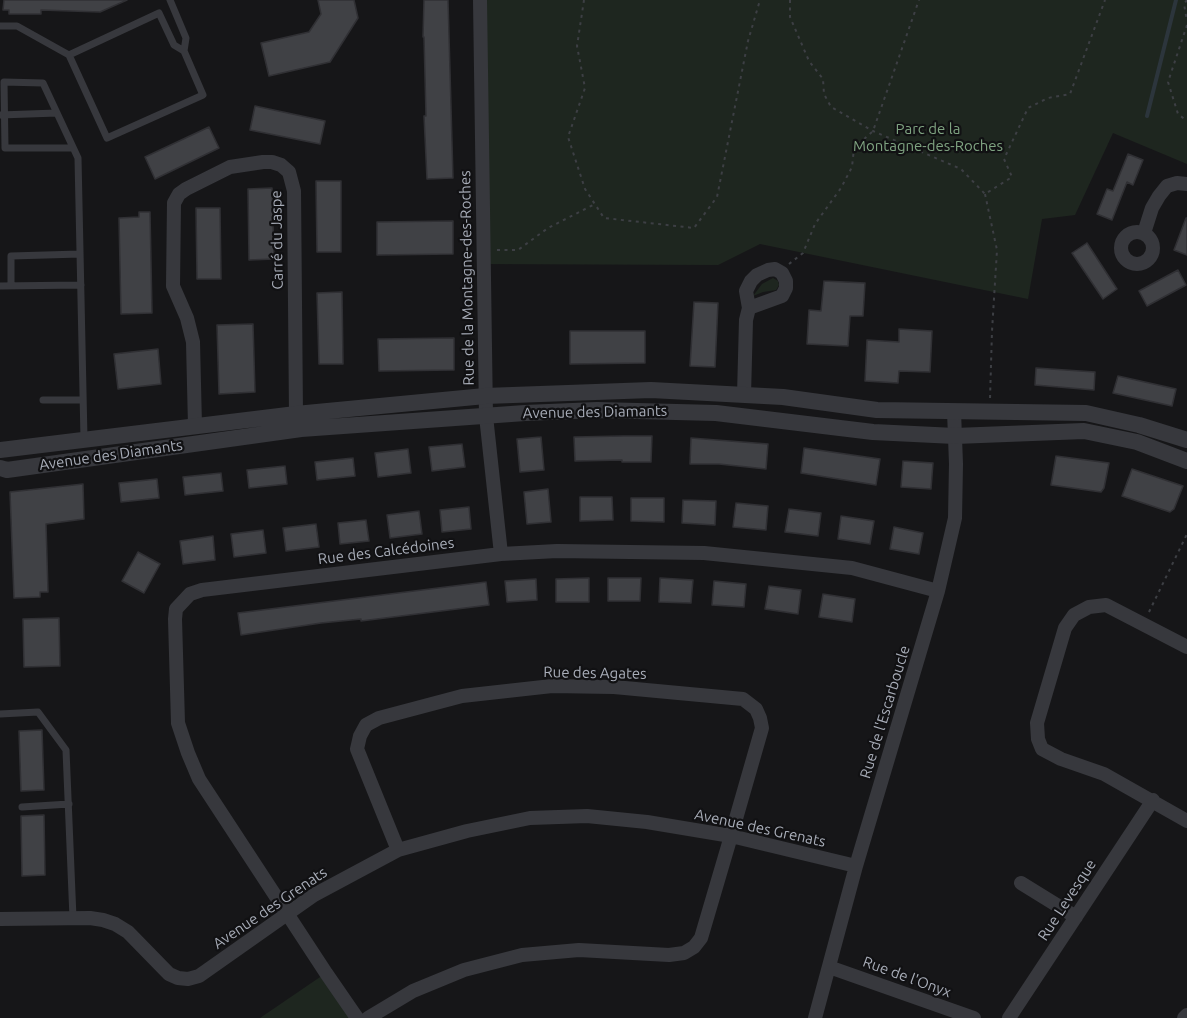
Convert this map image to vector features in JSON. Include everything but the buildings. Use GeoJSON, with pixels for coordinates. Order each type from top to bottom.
{"type":"FeatureCollection","features":[{"type":"Feature","properties":{"kind":"street","name":"Rue de la Montagne-des-Roches"},"geometry":{"type":"LineString","coordinates":[[480,0],[485,396],[501,554]]}},
{"type":"Feature","properties":{"kind":"street","name":"Carré du Jaspe"},"geometry":{"type":"LineString","coordinates":[[195,426],[193,342],[187,318],[173,286],[174,202],[186,189],[230,167],[263,162],[281,165],[289,172],[294,191],[297,414]]}},
{"type":"Feature","properties":{"kind":"street"},"geometry":{"type":"LineString","coordinates":[[1144,233],[1152,208],[1167,186],[1177,183],[1187,184]]}},
{"type":"Feature","properties":{"kind":"street"},"geometry":{"type":"LineString","coordinates":[[744,394],[746,320],[749,308],[746,291],[751,281],[768,270],[776,269],[782,273],[786,281],[786,288],[782,296],[749,308]]}},
{"type":"Feature","properties":{"kind":"street","name":"Avenue des Diamants"},"geometry":{"type":"LineString","coordinates":[[0,450],[297,414],[485,396],[651,390],[783,397],[877,410],[1086,413],[1139,424],[1187,440]]}},
{"type":"Feature","properties":{"kind":"street","name":"Avenue des Diamants"},"geometry":{"type":"LineString","coordinates":[[0,468],[7,470],[301,429],[586,410],[759,417],[873,432],[955,436],[1084,430],[1137,442],[1187,461]]}},
{"type":"Feature","properties":{"kind":"street","name":"Rue de l'Escarboucle"},"geometry":{"type":"LineString","coordinates":[[815,1018],[856,866],[938,591],[955,518],[954,411]]}},
{"type":"Feature","properties":{"kind":"street","name":"Rue des Calcédoines"},"geometry":{"type":"LineString","coordinates":[[287,914],[199,779],[178,723],[176,609],[190,594],[202,590],[501,554],[557,551],[704,553],[852,568],[938,591]]}},
{"type":"Feature","properties":{"kind":"street"},"geometry":{"type":"LineString","coordinates":[[1187,647],[1106,605],[1089,607],[1074,615],[1065,628],[1037,723],[1038,739],[1042,749],[1061,759],[1104,774],[1187,821]]}},
{"type":"Feature","properties":{"kind":"street","name":"Rue des Agates"},"geometry":{"type":"LineString","coordinates":[[398,850],[357,749],[366,725],[379,718],[462,696],[552,686],[614,687],[743,699],[750,703],[756,710],[762,728],[731,836]]}},
{"type":"Feature","properties":{"kind":"street","name":"Rue Levesque"},"geometry":{"type":"LineString","coordinates":[[1009,1018],[1153,800]]}},
{"type":"Feature","properties":{"kind":"street","name":"Avenue des Grenats"},"geometry":{"type":"LineString","coordinates":[[0,918],[90,918],[115,924],[129,932],[169,974],[188,979],[200,976],[314,895],[398,850],[467,831],[530,818],[588,816],[647,822],[731,836],[856,866]]}},
{"type":"Feature","properties":{"kind":"street"},"geometry":{"type":"LineString","coordinates":[[368,1018],[413,991],[465,970],[522,955],[579,950],[669,955],[684,953],[694,947],[700,938],[731,836]]}},
{"type":"Feature","properties":{"kind":"street"},"geometry":{"type":"LineString","coordinates":[[1021,883],[1076,917]]}},
{"type":"Feature","properties":{"kind":"street"},"geometry":{"type":"LineString","coordinates":[[287,914],[357,1018]]}},
{"type":"Feature","properties":{"kind":"street","name":"Rue de l'Onyx"},"geometry":{"type":"LineString","coordinates":[[830,967],[974,1018]]}},
{"type":"Feature","properties":{"kind":"street"},"geometry":{"type":"LineString","coordinates":[[1184,1018],[1187,1015]]}},
{"type":"Feature","properties":{"kind":"lane"},"geometry":{"type":"LineString","coordinates":[[0,26],[17,26],[69,55],[107,138],[203,95],[184,51],[186,38],[170,0]]}},
{"type":"Feature","properties":{"kind":"lane"},"geometry":{"type":"LineString","coordinates":[[69,55],[159,13],[174,45],[184,51]]}},
{"type":"Feature","properties":{"kind":"lane"},"geometry":{"type":"LineString","coordinates":[[74,148],[5,148],[2,115],[4,82],[43,83],[74,148],[78,158],[84,439]]}},
{"type":"Feature","properties":{"kind":"lane"},"geometry":{"type":"LineString","coordinates":[[2,115],[57,113]]}},
{"type":"Feature","properties":{"kind":"lane"},"geometry":{"type":"LineString","coordinates":[[11,286],[11,256],[80,254]]}},
{"type":"Feature","properties":{"kind":"lane"},"geometry":{"type":"LineString","coordinates":[[0,286],[81,285]]}},
{"type":"Feature","properties":{"kind":"lane"},"geometry":{"type":"LineString","coordinates":[[43,400],[83,400]]}},
{"type":"Feature","properties":{"kind":"lane"},"geometry":{"type":"LineString","coordinates":[[0,714],[38,712],[66,750],[73,918]]}},
{"type":"Feature","properties":{"kind":"lane"},"geometry":{"type":"LineString","coordinates":[[22,807],[69,804]]}},
{"type":"Feature","properties":{"kind":"path"},"geometry":{"type":"LineString","coordinates":[[584,0],[577,46],[585,88],[568,136],[585,189],[604,218],[694,228],[717,197],[748,41],[760,0]]}},
{"type":"Feature","properties":{"kind":"path"},"geometry":{"type":"LineString","coordinates":[[790,0],[790,17],[809,61],[823,79],[824,94],[831,106],[873,131],[961,169],[985,194],[998,250],[992,331],[990,412]]}},
{"type":"Feature","properties":{"kind":"path"},"geometry":{"type":"LineString","coordinates":[[782,273],[791,261],[803,253],[815,224],[841,188],[852,167],[854,148],[873,131],[919,0]]}},
{"type":"Feature","properties":{"kind":"path"},"geometry":{"type":"LineString","coordinates":[[985,194],[1012,177],[1004,159],[1028,108],[1048,98],[1070,94],[1105,0]]}},
{"type":"Feature","properties":{"kind":"path"},"geometry":{"type":"LineString","coordinates":[[1187,0],[1184,4],[1187,23],[1168,82],[1178,114],[1187,121]]}},
{"type":"Feature","properties":{"kind":"path"},"geometry":{"type":"LineString","coordinates":[[483,250],[518,250],[548,228],[595,204]]}},
{"type":"Feature","properties":{"kind":"path"},"geometry":{"type":"LineString","coordinates":[[1143,624],[1187,534]]}},
{"type":"Feature","properties":{"kind":"green space","name":"Parc de la Montagne-des-Roches"},"geometry":{"type":"Polygon","coordinates":[[[480,0],[1187,0],[1187,164],[1113,133],[1075,215],[1042,219],[1028,299],[760,244],[718,265],[482,264],[480,0]]]}},
{"type":"Feature","properties":{"kind":"green space"},"geometry":{"type":"Polygon","coordinates":[[[773,278],[778,281],[779,285],[776,290],[753,296],[762,284],[773,278]]]}},
{"type":"Feature","properties":{"kind":"green space"},"geometry":{"type":"Polygon","coordinates":[[[326,973],[357,1018],[260,1018],[326,973]]]}},
{"type":"Feature","properties":{"kind":"waterway"},"geometry":{"type":"LineString","coordinates":[[1147,116],[1176,0]]}}]}
